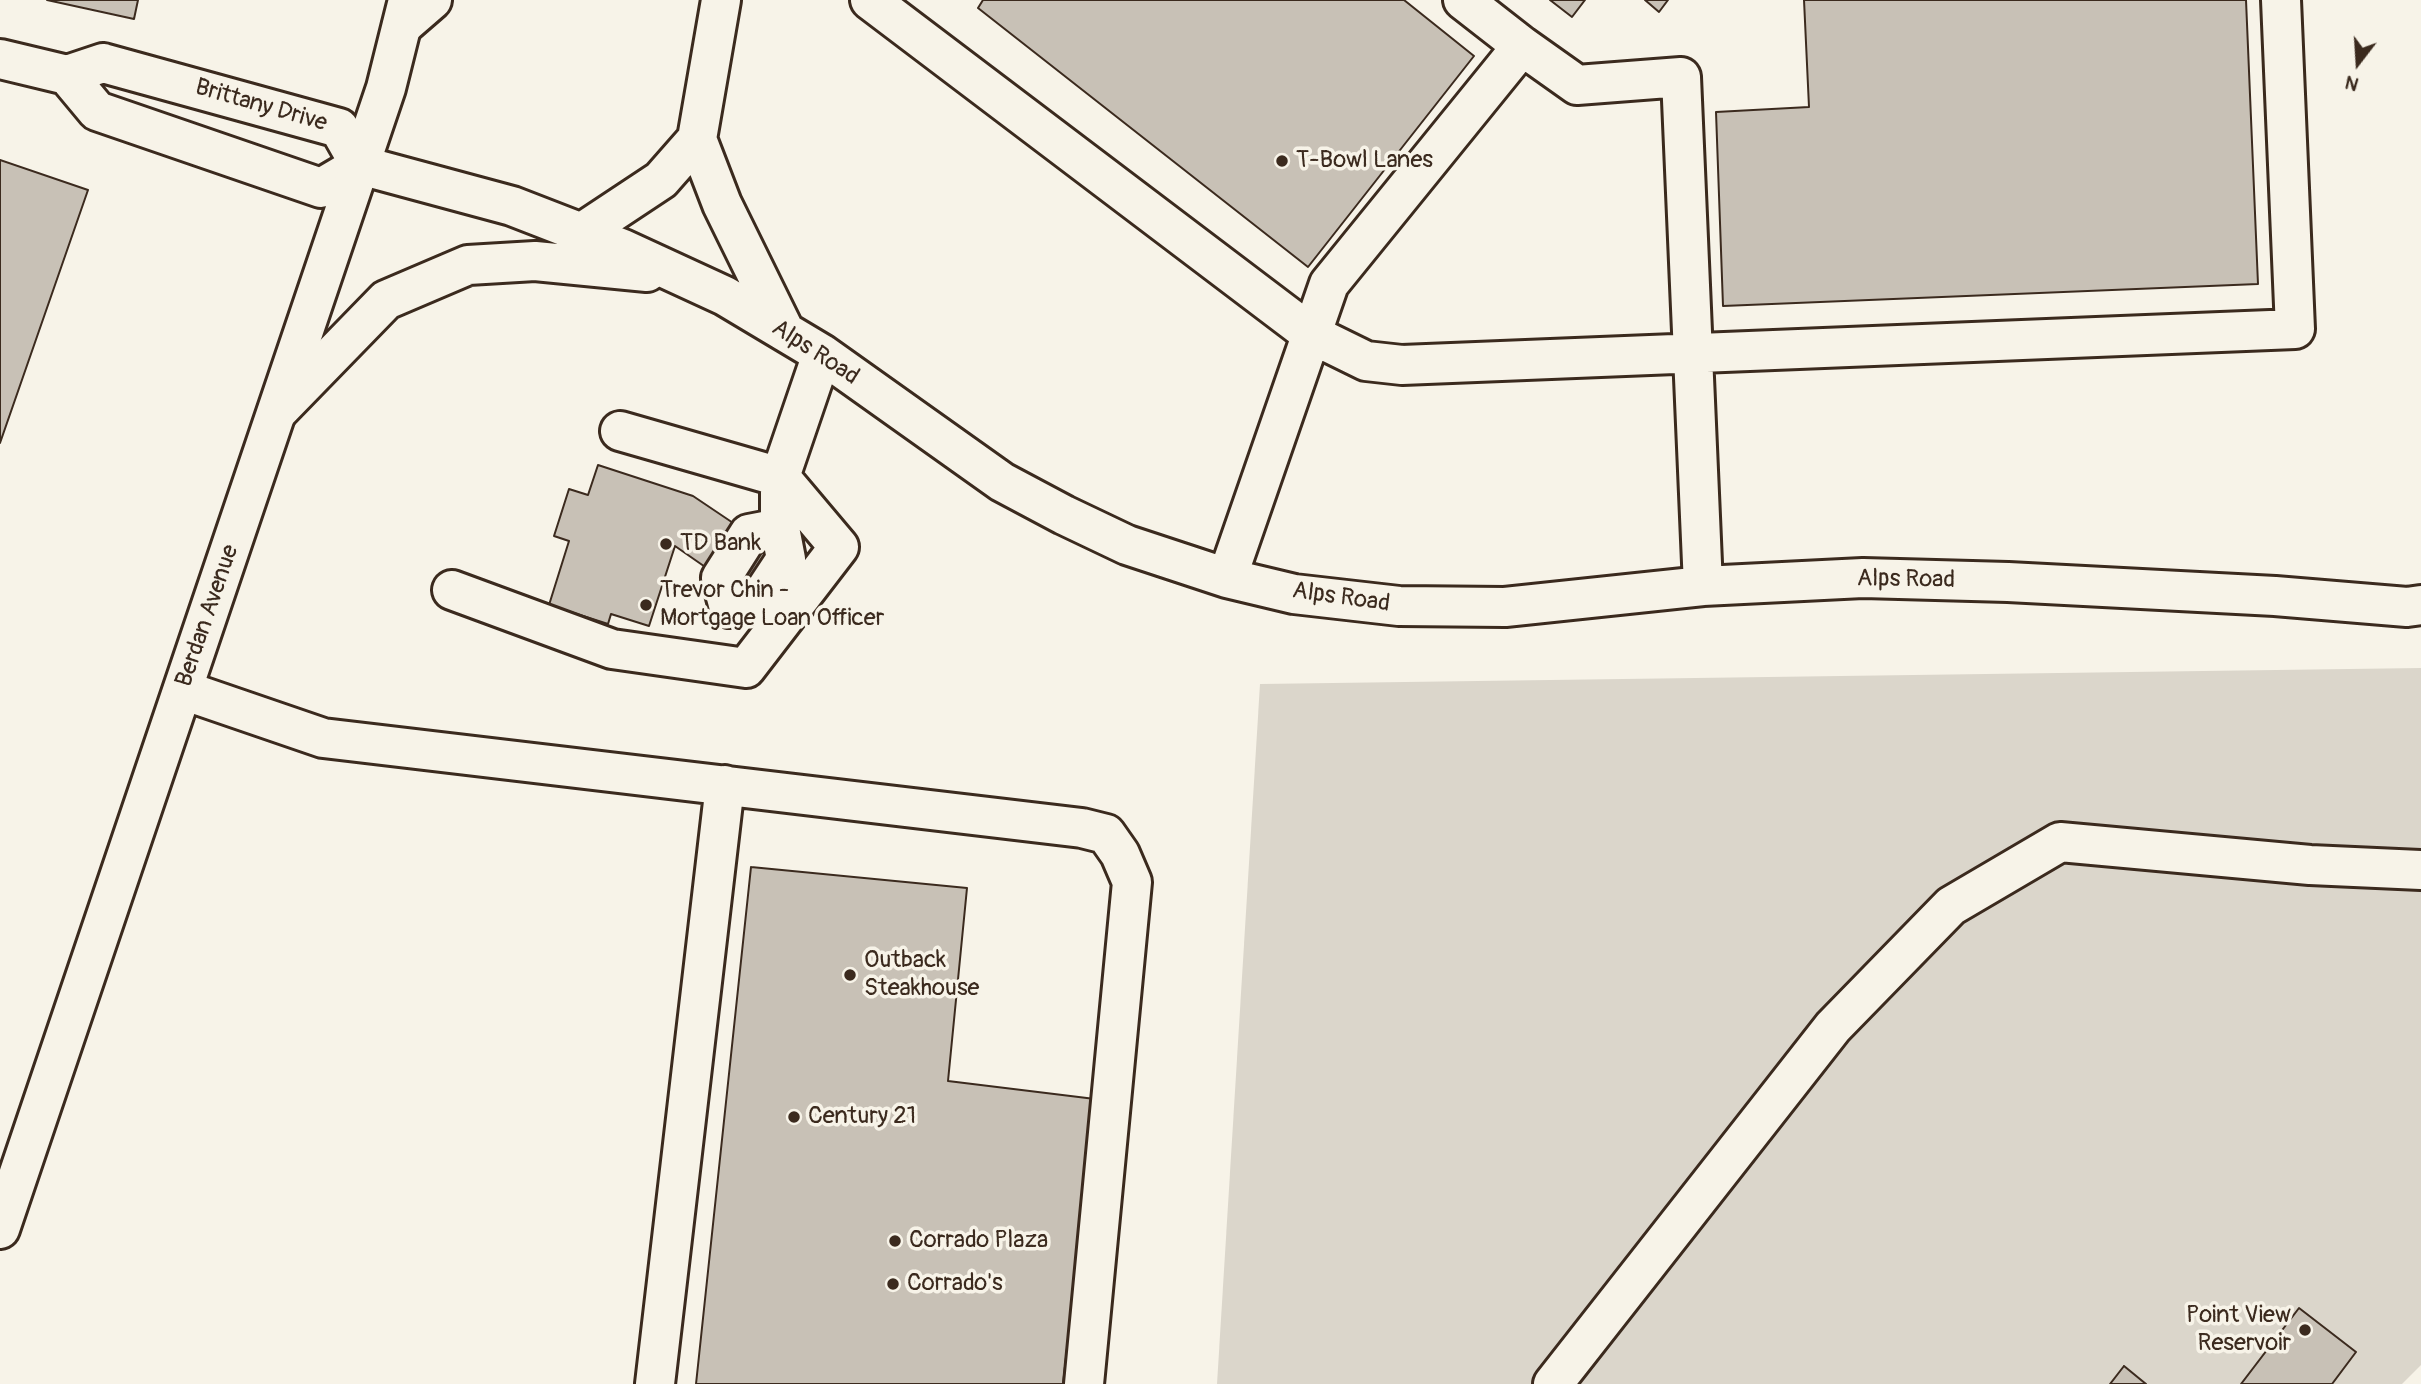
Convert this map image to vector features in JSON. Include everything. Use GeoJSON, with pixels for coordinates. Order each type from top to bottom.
{"type":"FeatureCollection","features":[{"type":"Feature","properties":{"kind":"street"},"geometry":{"type":"LineString","coordinates":[[405,13],[432,0]]}},
{"type":"Feature","properties":{"kind":"street"},"geometry":{"type":"LineString","coordinates":[[721,0],[698,139],[722,204],[785,332]]}},
{"type":"Feature","properties":{"kind":"street"},"geometry":{"type":"LineString","coordinates":[[1463,0],[1577,85],[1681,77],[1703,586]]}},
{"type":"Feature","properties":{"kind":"street"},"geometry":{"type":"LineString","coordinates":[[892,6],[1311,334],[1366,361],[1402,365],[2295,329],[2281,0]]}},
{"type":"Feature","properties":{"kind":"street","name":"Berdan Avenue"},"geometry":{"type":"LineString","coordinates":[[0,1229],[386,88],[405,13]]}},
{"type":"Feature","properties":{"kind":"street"},"geometry":{"type":"LineString","coordinates":[[1227,578],[1329,284],[1522,46]]}},
{"type":"Feature","properties":{"kind":"street"},"geometry":{"type":"LineString","coordinates":[[0,59],[67,75],[97,111],[321,188],[360,165]]}},
{"type":"Feature","properties":{"kind":"street","name":"Brittany Drive"},"geometry":{"type":"LineString","coordinates":[[67,75],[103,63],[331,125],[339,128],[360,165]]}},
{"type":"Feature","properties":{"kind":"street"},"geometry":{"type":"LineString","coordinates":[[581,233],[661,180],[698,139]]}},
{"type":"Feature","properties":{"kind":"street","name":"Alps Road"},"geometry":{"type":"LineString","coordinates":[[360,165],[512,206],[725,296],[822,354],[914,422],[1002,482],[1064,515],[1127,545],[1227,578],[1294,594],[1399,606],[1505,607],[1703,586],[1863,578],[2008,582],[2275,596],[2407,607],[2421,605]]}},
{"type":"Feature","properties":{"kind":"street"},"geometry":{"type":"LineString","coordinates":[[277,412],[386,300],[468,265],[535,261],[681,276]]}},
{"type":"Feature","properties":{"kind":"street"},"geometry":{"type":"LineString","coordinates":[[690,660],[729,608],[757,603],[786,559],[780,528],[780,477],[822,354]]}},
{"type":"Feature","properties":{"kind":"street"},"geometry":{"type":"LineString","coordinates":[[452,590],[612,649],[746,667],[839,547],[780,477],[620,431]]}},
{"type":"Feature","properties":{"kind":"street"},"geometry":{"type":"LineString","coordinates":[[183,690],[323,737],[1083,828],[1106,834],[1120,853],[1132,883],[1084,1384]]}},
{"type":"Feature","properties":{"kind":"street"},"geometry":{"type":"LineString","coordinates":[[655,1384],[725,785]]}},
{"type":"Feature","properties":{"kind":"street"},"geometry":{"type":"LineString","coordinates":[[1553,1384],[1833,1027],[1951,906],[2060,842],[2310,865],[2421,870]]}},
{"type":"Feature","properties":{"kind":"shaded area"},"geometry":{"type":"Polygon","coordinates":[[[2421,668],[2421,1365],[2402,1384],[1217,1384],[1260,684],[2421,668]]]}},
{"type":"Feature","properties":{"kind":"building"},"geometry":{"type":"Polygon","coordinates":[[[47,0],[138,0],[134,19],[47,0]]]}},
{"type":"Feature","properties":{"kind":"building","name":"T-Bowl Lanes"},"geometry":{"type":"Polygon","coordinates":[[[983,0],[1404,0],[1474,56],[1308,267],[978,8],[983,0]]]}},
{"type":"Feature","properties":{"kind":"building"},"geometry":{"type":"Polygon","coordinates":[[[1550,0],[1585,0],[1572,17],[1550,0]]]}},
{"type":"Feature","properties":{"kind":"building"},"geometry":{"type":"Polygon","coordinates":[[[1645,0],[1668,0],[1659,12],[1645,0]]]}},
{"type":"Feature","properties":{"kind":"building"},"geometry":{"type":"Polygon","coordinates":[[[1804,0],[2246,0],[2258,284],[1723,306],[1716,112],[1809,107],[1804,0]]]}},
{"type":"Feature","properties":{"kind":"building"},"geometry":{"type":"Polygon","coordinates":[[[0,160],[88,190],[0,443],[0,160]]]}},
{"type":"Feature","properties":{"kind":"building","name":"TD Bank"},"geometry":{"type":"Polygon","coordinates":[[[598,465],[693,496],[803,570],[757,603],[675,546],[649,626],[611,614],[608,624],[549,605],[569,541],[554,536],[569,489],[588,495],[598,465]]]}},
{"type":"Feature","properties":{"kind":"building","name":"Corrado Plaza"},"geometry":{"type":"Polygon","coordinates":[[[751,867],[967,888],[948,1081],[1095,1099],[1063,1384],[696,1384],[751,867]]]}},
{"type":"Feature","properties":{"kind":"building","name":"Point View Reservoir"},"geometry":{"type":"Polygon","coordinates":[[[2299,1308],[2356,1352],[2332,1384],[2241,1384],[2299,1308]]]}},
{"type":"Feature","properties":{"kind":"building","name":"Point View Reservoir"},"geometry":{"type":"Polygon","coordinates":[[[2124,1366],[2146,1384],[2110,1384],[2124,1366]]]}},
{"type":"Feature","properties":{"kind":"place","name":"T-Bowl Lanes"},"geometry":{"type":"Point","coordinates":[1282,161]}},
{"type":"Feature","properties":{"kind":"place","name":"TD Bank"},"geometry":{"type":"Point","coordinates":[666,544]}},
{"type":"Feature","properties":{"kind":"place","name":"Trevor Chin - Mortgage Loan Officer"},"geometry":{"type":"Point","coordinates":[646,605]}},
{"type":"Feature","properties":{"kind":"place","name":"Outback Steakhouse"},"geometry":{"type":"Point","coordinates":[850,975]}},
{"type":"Feature","properties":{"kind":"place","name":"Century 21"},"geometry":{"type":"Point","coordinates":[794,1117]}},
{"type":"Feature","properties":{"kind":"place","name":"Corrado Plaza"},"geometry":{"type":"Point","coordinates":[895,1241]}},
{"type":"Feature","properties":{"kind":"place","name":"Corrado's"},"geometry":{"type":"Point","coordinates":[893,1284]}},
{"type":"Feature","properties":{"kind":"place","name":"Point View Reservoir"},"geometry":{"type":"Point","coordinates":[2305,1330]}}]}
